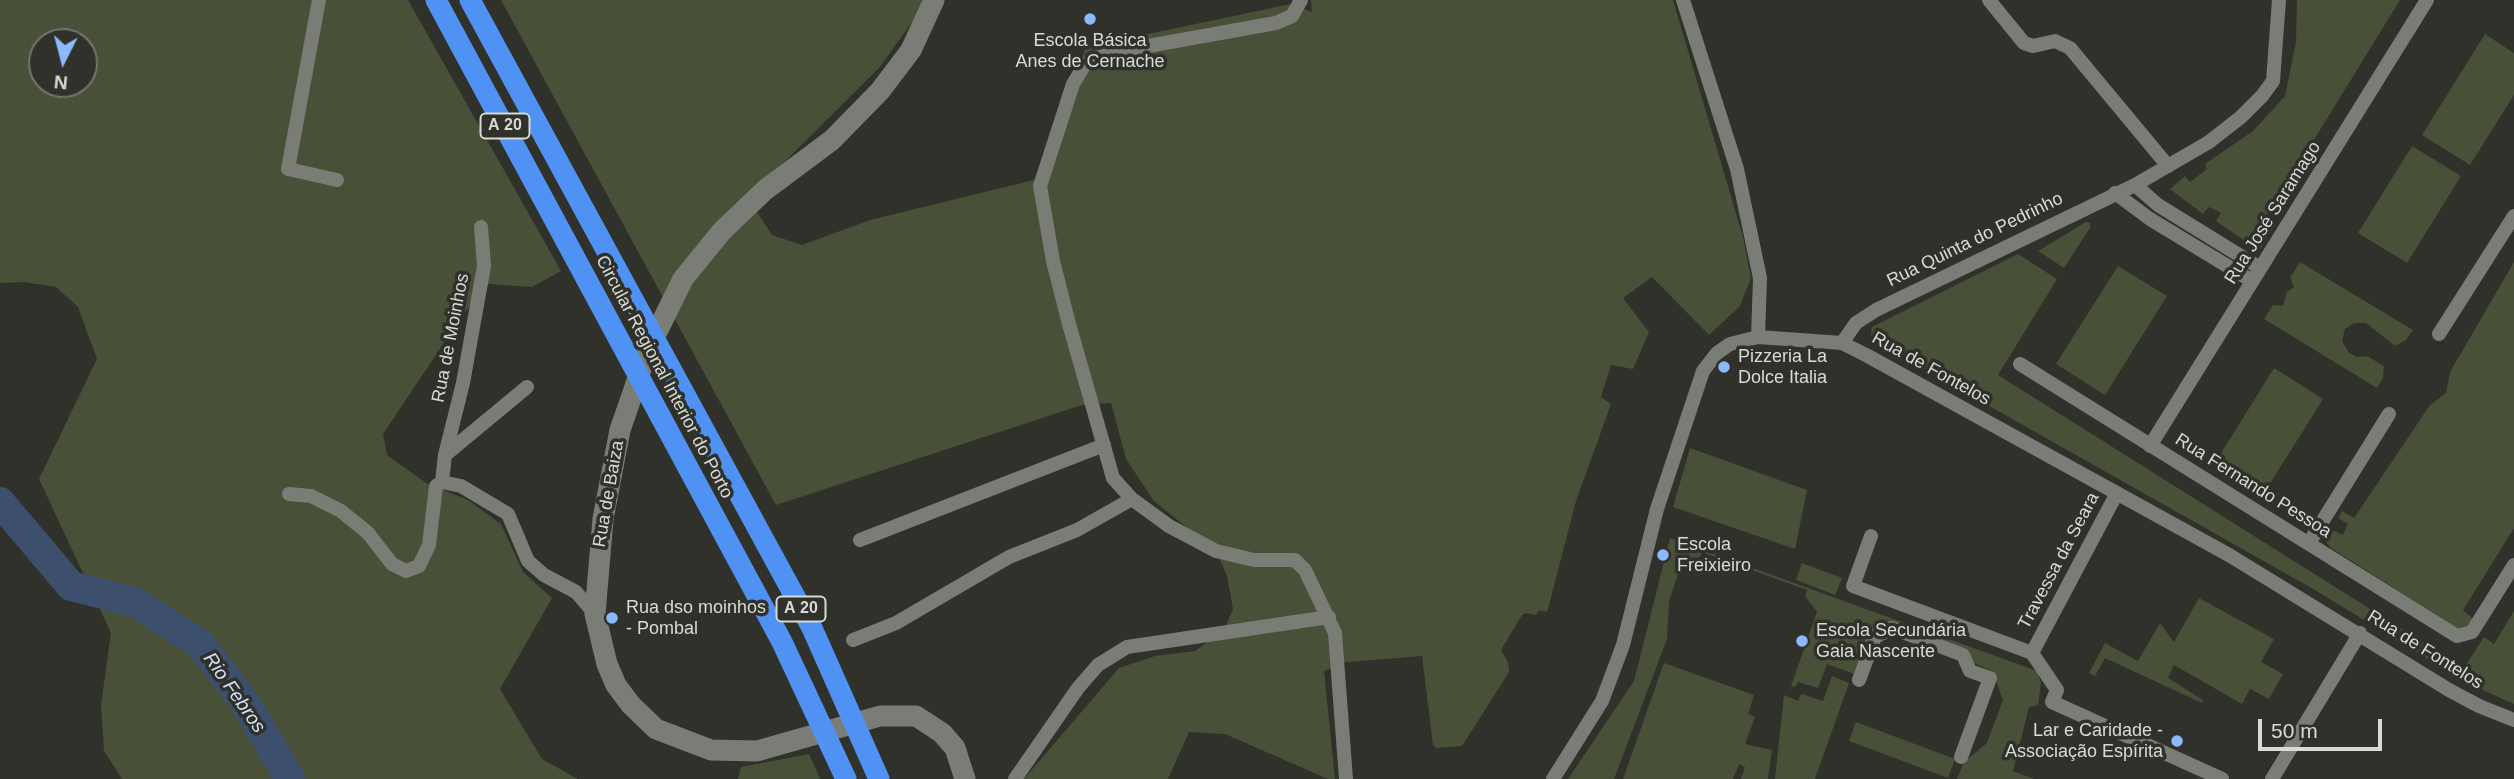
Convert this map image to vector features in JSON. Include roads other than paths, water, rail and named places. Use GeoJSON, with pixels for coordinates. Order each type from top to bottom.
{"type":"FeatureCollection","features":[{"type":"Feature","properties":{"kind":"highway","name":"Circular Regional Interior do Porto"},"geometry":{"type":"LineString","coordinates":[[436,0],[782,642],[846,779]]}},
{"type":"Feature","properties":{"kind":"highway","name":"Circular Regional Interior do Porto"},"geometry":{"type":"LineString","coordinates":[[470,0],[812,628],[879,779]]}},
{"type":"Feature","properties":{"kind":"street"},"geometry":{"type":"LineString","coordinates":[[320,0],[314,15],[288,169],[337,180]]}},
{"type":"Feature","properties":{"kind":"street","name":"Rua de Baiza"},"geometry":{"type":"LineString","coordinates":[[934,0],[911,50],[880,91],[832,140],[765,190],[722,231],[683,279],[647,352],[620,430],[603,519],[595,587],[595,614],[607,664],[616,684],[631,705],[656,729],[711,750],[757,751],[880,716],[915,716],[942,733],[955,748],[965,779]]}},
{"type":"Feature","properties":{"kind":"street"},"geometry":{"type":"LineString","coordinates":[[1301,0],[1292,16],[1276,23],[1110,53],[1085,64],[1073,84],[1040,186],[1066,312],[1113,478],[1132,499],[1169,526],[1216,551],[1254,560],[1295,560],[1305,570],[1329,617],[1336,643],[1346,779]]}},
{"type":"Feature","properties":{"kind":"street"},"geometry":{"type":"LineString","coordinates":[[1684,0],[1737,169],[1760,278],[1758,337]]}},
{"type":"Feature","properties":{"kind":"street"},"geometry":{"type":"LineString","coordinates":[[1989,0],[2024,43],[2033,46],[2054,41],[2070,48],[2168,166]]}},
{"type":"Feature","properties":{"kind":"street","name":"Rua Quinta do Pedrinho"},"geometry":{"type":"LineString","coordinates":[[1842,343],[1856,323],[1876,310],[2135,185],[2209,142],[2262,96],[2273,80],[2279,0]]}},
{"type":"Feature","properties":{"kind":"street","name":"Rua José Saramago"},"geometry":{"type":"LineString","coordinates":[[2150,446],[2427,0]]}},
{"type":"Feature","properties":{"kind":"street"},"geometry":{"type":"LineString","coordinates":[[2135,185],[2158,205],[2256,274]]}},
{"type":"Feature","properties":{"kind":"street"},"geometry":{"type":"LineString","coordinates":[[2115,193],[2150,219],[2256,274]]}},
{"type":"Feature","properties":{"kind":"street"},"geometry":{"type":"LineString","coordinates":[[2439,334],[2514,216]]}},
{"type":"Feature","properties":{"kind":"street","name":"Rua de Moinhos"},"geometry":{"type":"LineString","coordinates":[[289,494],[310,496],[341,511],[368,533],[392,564],[406,571],[419,566],[429,545],[436,486],[442,482],[444,455],[463,383],[484,265],[481,227]]}},
{"type":"Feature","properties":{"kind":"street","name":"Rua de Fontelos"},"geometry":{"type":"LineString","coordinates":[[1553,779],[1602,701],[1619,656],[1657,509],[1703,371],[1717,353],[1730,344],[1758,337],[1842,343],[2117,493],[2360,633],[2449,690],[2514,720]]}},
{"type":"Feature","properties":{"kind":"street","name":"Rua Fernando Pessoa"},"geometry":{"type":"LineString","coordinates":[[2020,364],[2457,636],[2466,636],[2514,565]]}},
{"type":"Feature","properties":{"kind":"street"},"geometry":{"type":"LineString","coordinates":[[444,455],[527,387]]}},
{"type":"Feature","properties":{"kind":"street"},"geometry":{"type":"LineString","coordinates":[[2309,543],[2389,414]]}},
{"type":"Feature","properties":{"kind":"street"},"geometry":{"type":"LineString","coordinates":[[860,540],[1104,445]]}},
{"type":"Feature","properties":{"kind":"street"},"geometry":{"type":"LineString","coordinates":[[442,482],[461,486],[508,514],[528,561],[544,575],[576,592],[595,614]]}},
{"type":"Feature","properties":{"kind":"street","name":"Travessa da Seara"},"geometry":{"type":"LineString","coordinates":[[2117,493],[2032,653],[2057,690],[2052,702],[2222,779]]}},
{"type":"Feature","properties":{"kind":"street"},"geometry":{"type":"LineString","coordinates":[[853,640],[896,623],[1009,557],[1077,530],[1132,499]]}},
{"type":"Feature","properties":{"kind":"street"},"geometry":{"type":"LineString","coordinates":[[1871,536],[1853,586],[2032,653]]}},
{"type":"Feature","properties":{"kind":"street"},"geometry":{"type":"LineString","coordinates":[[1015,779],[1077,688],[1098,664],[1126,648],[1329,617]]}},
{"type":"Feature","properties":{"kind":"street"},"geometry":{"type":"LineString","coordinates":[[1859,680],[1875,637],[1892,628],[1963,655],[1970,671],[1990,678],[1961,757]]}},
{"type":"Feature","properties":{"kind":"street"},"geometry":{"type":"LineString","coordinates":[[2272,779],[2360,633]]}},
{"type":"Feature","properties":{"kind":"waterway","name":"Rio Febros"},"geometry":{"type":"LineString","coordinates":[[0,502],[71,586],[135,602],[200,644],[245,703],[290,779]]}},
{"type":"Feature","properties":{"kind":"place","name":"Escola Básica Anes de Cernache"},"geometry":{"type":"Point","coordinates":[1090,19]}},
{"type":"Feature","properties":{"kind":"place","name":"Pizzeria La Dolce Italia"},"geometry":{"type":"Point","coordinates":[1724,367]}},
{"type":"Feature","properties":{"kind":"place","name":"Escola Freixieiro"},"geometry":{"type":"Point","coordinates":[1663,555]}},
{"type":"Feature","properties":{"kind":"place","name":"Rua dso moinhos - Pombal"},"geometry":{"type":"Point","coordinates":[612,618]}},
{"type":"Feature","properties":{"kind":"place","name":"Escola Secundária Gaia Nascente"},"geometry":{"type":"Point","coordinates":[1802,641]}},
{"type":"Feature","properties":{"kind":"place","name":"Lar e Caridade - Associação Espírita"},"geometry":{"type":"Point","coordinates":[2177,741]}}]}
